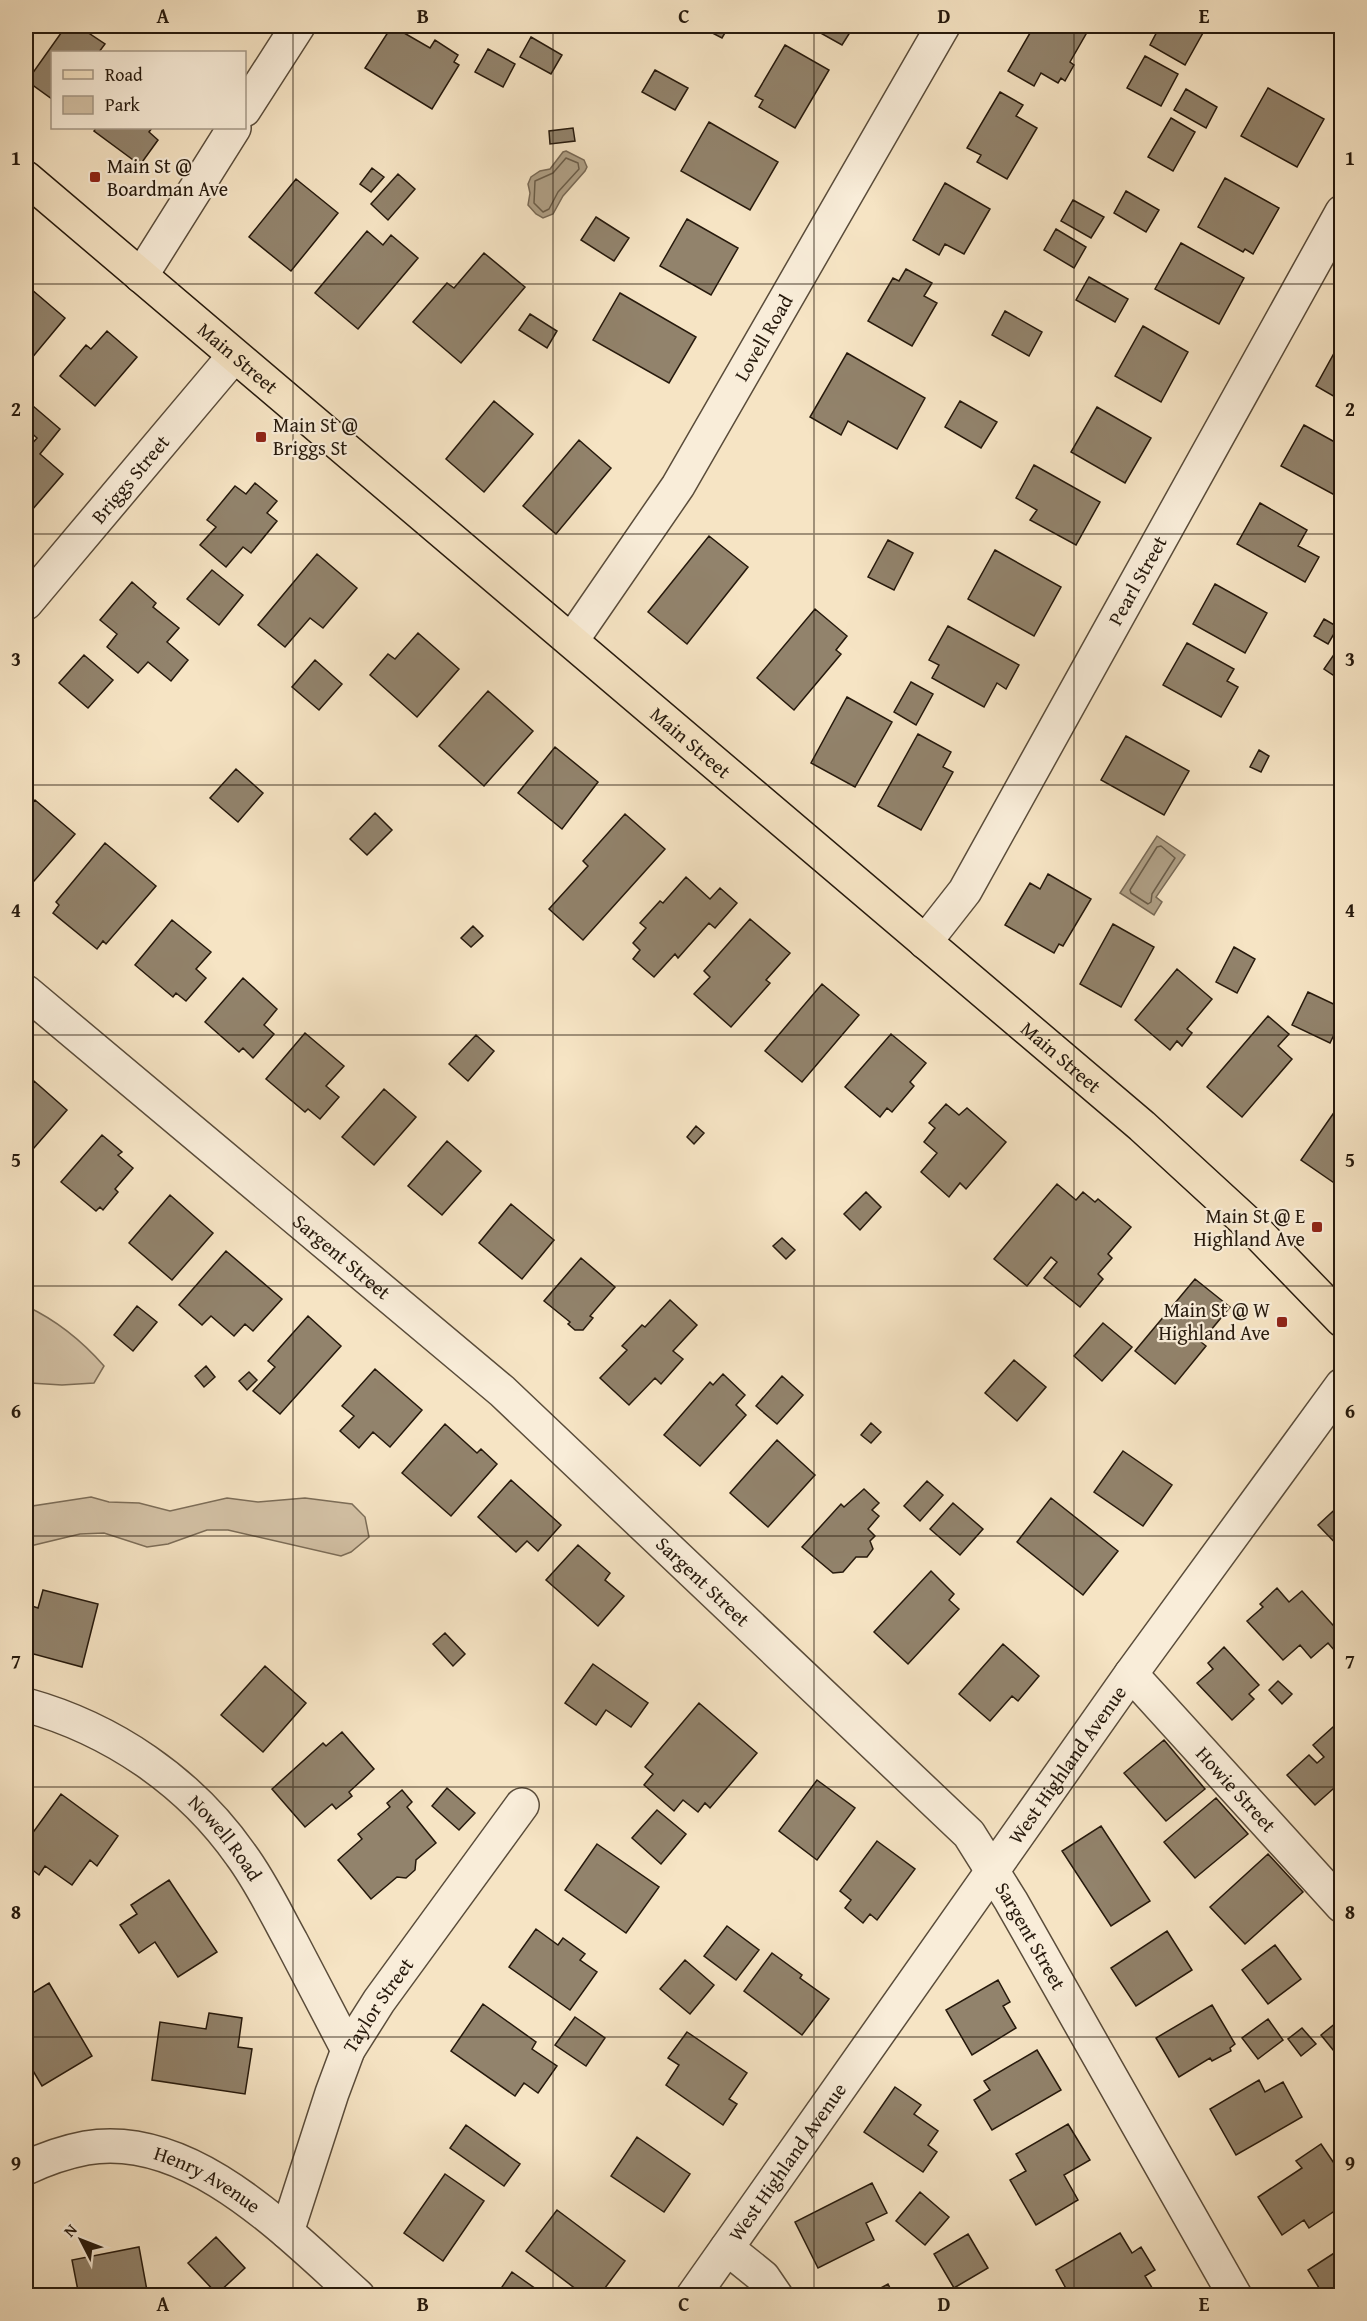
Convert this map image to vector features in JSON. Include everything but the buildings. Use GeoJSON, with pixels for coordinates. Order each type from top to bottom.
{"type":"FeatureCollection","features":[{"type":"Feature","properties":{"kind":"main road","name":"Main Street"},"geometry":{"type":"LineString","coordinates":[[26,178],[1142,1126],[1252,1227],[1340,1316]]}},
{"type":"Feature","properties":{"kind":"street"},"geometry":{"type":"LineString","coordinates":[[246,107],[298,26]]}},
{"type":"Feature","properties":{"kind":"street","name":"Lovell Road"},"geometry":{"type":"LineString","coordinates":[[572,640],[678,486],[943,26]]}},
{"type":"Feature","properties":{"kind":"street"},"geometry":{"type":"LineString","coordinates":[[141,276],[233,129]]}},
{"type":"Feature","properties":{"kind":"street","name":"Pearl Street"},"geometry":{"type":"LineString","coordinates":[[925,942],[964,891],[1341,212]]}},
{"type":"Feature","properties":{"kind":"street","name":"Briggs Street"},"geometry":{"type":"LineString","coordinates":[[26,603],[234,356]]}},
{"type":"Feature","properties":{"kind":"street","name":"Sargent Street"},"geometry":{"type":"LineString","coordinates":[[26,992],[508,1397],[962,1826],[973,1838],[992,1870],[1235,2295]]}},
{"type":"Feature","properties":{"kind":"street","name":"West Highland Avenue"},"geometry":{"type":"LineString","coordinates":[[693,2295],[1131,1674],[1341,1385]]}},
{"type":"Feature","properties":{"kind":"street","name":"Howie Street"},"geometry":{"type":"LineString","coordinates":[[1131,1674],[1341,1906]]}},
{"type":"Feature","properties":{"kind":"street","name":"Nowell Road"},"geometry":{"type":"LineString","coordinates":[[26,1705],[85,1726],[122,1745],[156,1768],[203,1808],[241,1853],[261,1884],[348,2050]]}},
{"type":"Feature","properties":{"kind":"street","name":"Taylor Street"},"geometry":{"type":"LineString","coordinates":[[287,2232],[348,2050],[379,2001],[522,1805]]}},
{"type":"Feature","properties":{"kind":"street","name":"Henry Avenue"},"geometry":{"type":"LineString","coordinates":[[26,2168],[44,2160],[88,2148],[130,2148],[156,2153],[196,2169],[220,2182],[260,2210],[358,2295]]}},
{"type":"Feature","properties":{"kind":"street"},"geometry":{"type":"LineString","coordinates":[[727,2248],[763,2277],[776,2295]]}},
{"type":"Feature","properties":{"kind":"green space"},"geometry":{"type":"Polygon","coordinates":[[[26,1306],[68,1332],[104,1366],[94,1383],[62,1385],[30,1383],[26,1380],[26,1306]]]}},
{"type":"Feature","properties":{"kind":"green space"},"geometry":{"type":"Polygon","coordinates":[[[91,1497],[109,1502],[139,1503],[170,1511],[227,1498],[258,1502],[305,1498],[352,1504],[365,1517],[369,1537],[351,1552],[341,1556],[228,1530],[207,1530],[168,1544],[147,1547],[104,1533],[80,1534],[26,1547],[26,1507],[91,1497]]]}},
{"type":"Feature","properties":{"kind":"water"},"geometry":{"type":"Polygon","coordinates":[[[566,151],[584,160],[587,167],[563,196],[553,214],[543,218],[528,205],[530,193],[528,184],[531,177],[540,171],[550,169],[566,151]]]}},
{"type":"Feature","properties":{"kind":"water"},"geometry":{"type":"Polygon","coordinates":[[[1157,836],[1185,855],[1156,897],[1162,902],[1154,915],[1120,893],[1157,836]]]}},
{"type":"Feature","properties":{"kind":"place","name":"Main St @ Boardman Ave"},"geometry":{"type":"Point","coordinates":[95,177]}},
{"type":"Feature","properties":{"kind":"place","name":"Main St @ Briggs St"},"geometry":{"type":"Point","coordinates":[261,437]}},
{"type":"Feature","properties":{"kind":"place","name":"Main St @ E Highland Ave"},"geometry":{"type":"Point","coordinates":[1317,1227]}},
{"type":"Feature","properties":{"kind":"place","name":"Main St @ W Highland Ave"},"geometry":{"type":"Point","coordinates":[1282,1322]}}]}
